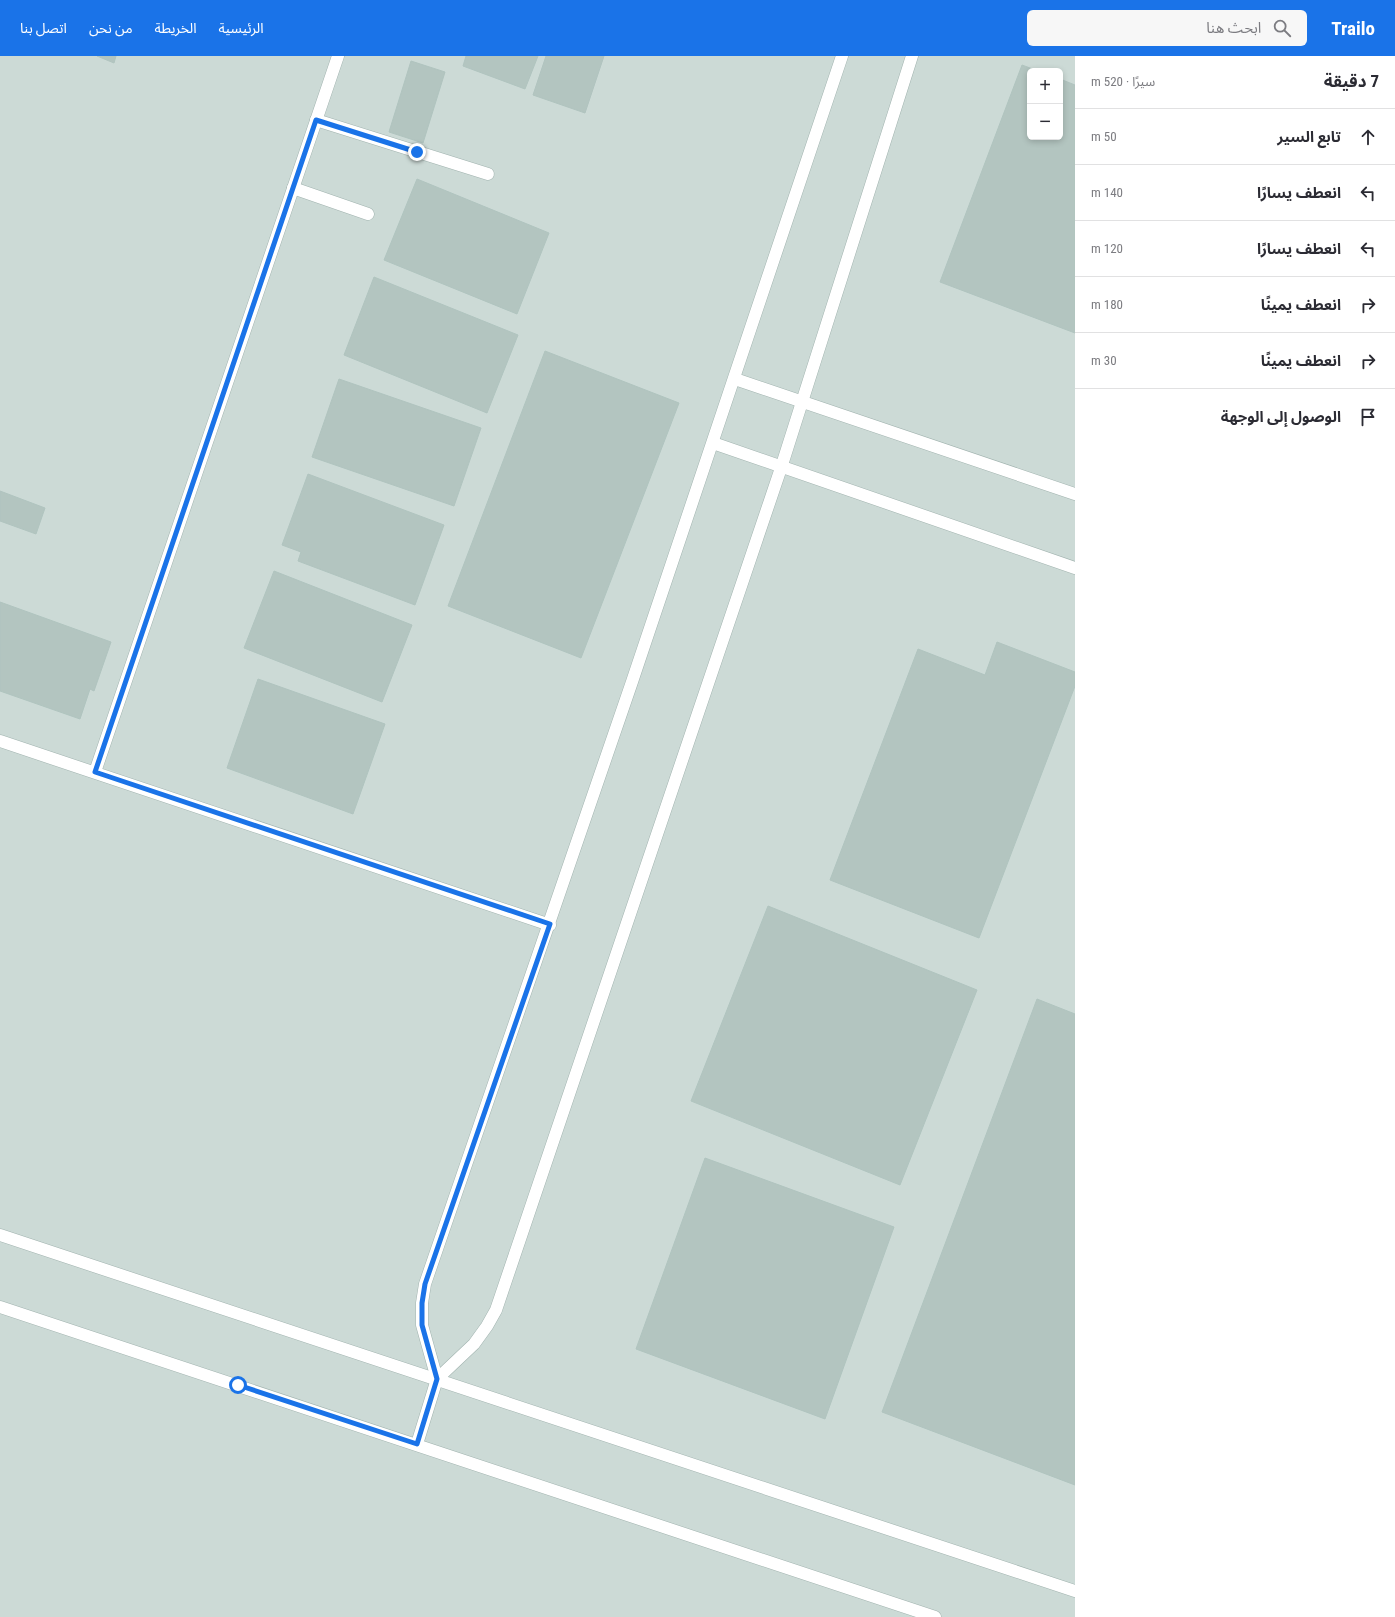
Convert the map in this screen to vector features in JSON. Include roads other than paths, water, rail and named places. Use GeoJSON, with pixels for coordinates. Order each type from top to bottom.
{"type":"FeatureCollection","features":[{"type":"Feature","properties":{"kind":"lane"},"geometry":{"type":"LineString","coordinates":[[95,772],[338,56]]}},
{"type":"Feature","properties":{"kind":"lane"},"geometry":{"type":"LineString","coordinates":[[437,1379],[422,1325],[422,1303],[425,1284],[550,924],[712,443],[735,379],[842,56]]}},
{"type":"Feature","properties":{"kind":"lane"},"geometry":{"type":"LineString","coordinates":[[417,1444],[437,1379],[474,1344],[488,1326],[496,1310],[781,468],[912,56]]}},
{"type":"Feature","properties":{"kind":"lane"},"geometry":{"type":"LineString","coordinates":[[316,120],[488,174]]}},
{"type":"Feature","properties":{"kind":"lane"},"geometry":{"type":"LineString","coordinates":[[293,188],[368,214]]}},
{"type":"Feature","properties":{"kind":"lane"},"geometry":{"type":"LineString","coordinates":[[735,379],[1075,494]]}},
{"type":"Feature","properties":{"kind":"lane"},"geometry":{"type":"LineString","coordinates":[[712,443],[1075,568]]}},
{"type":"Feature","properties":{"kind":"lane"},"geometry":{"type":"LineString","coordinates":[[0,741],[550,924]]}},
{"type":"Feature","properties":{"kind":"lane"},"geometry":{"type":"LineString","coordinates":[[0,1235],[1075,1591]]}},
{"type":"Feature","properties":{"kind":"lane"},"geometry":{"type":"LineString","coordinates":[[0,1307],[935,1617]]}}]}
